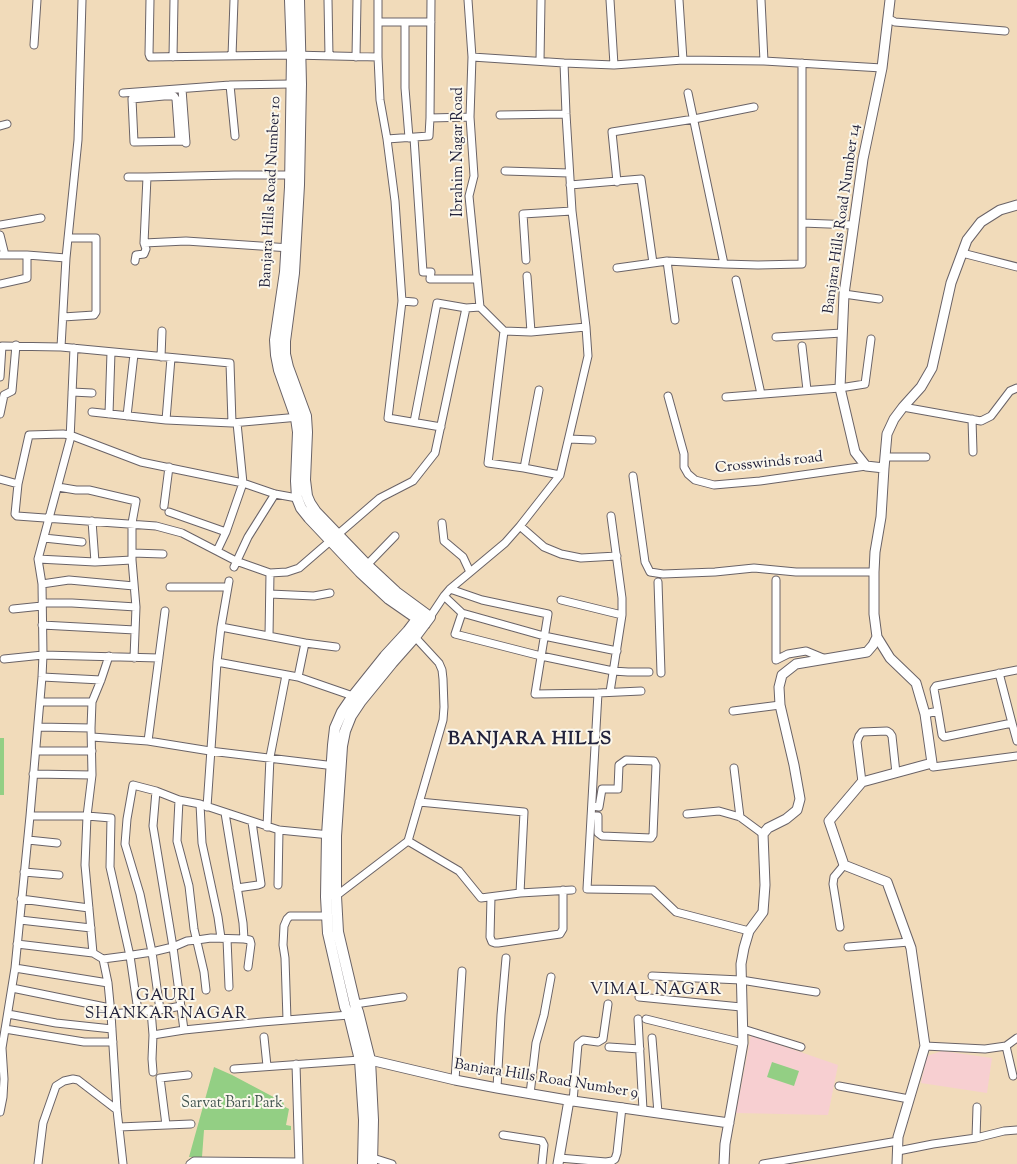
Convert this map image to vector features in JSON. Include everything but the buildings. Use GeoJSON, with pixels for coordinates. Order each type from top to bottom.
{"type":"FeatureCollection","features":[{"type":"Feature","properties":{"kind":"main road","name":"Banjara Hills Road Number 10"},"geometry":{"type":"LineString","coordinates":[[290,0],[301,84],[291,248],[294,273],[285,341],[285,354],[307,437],[305,480],[307,496],[310,503],[334,538]]}},
{"type":"Feature","properties":{"kind":"main road","name":"Banjara Hills Road Number 10"},"geometry":{"type":"LineString","coordinates":[[295,175],[291,84],[296,55],[299,0]]}},
{"type":"Feature","properties":{"kind":"main road","name":"Banjara Hills Road Number 10"},"geometry":{"type":"LineString","coordinates":[[301,417],[298,432],[296,481],[297,498],[301,508],[309,518],[334,538],[363,569],[396,592],[424,618]]}},
{"type":"Feature","properties":{"kind":"main road"},"geometry":{"type":"LineString","coordinates":[[363,1164],[365,1060],[345,1007],[328,933],[327,916],[331,897],[332,835],[336,766],[345,731],[351,716],[361,701],[415,637],[424,618]]}},
{"type":"Feature","properties":{"kind":"main road"},"geometry":{"type":"LineString","coordinates":[[336,766],[332,745],[335,728],[342,712],[353,696],[424,618]]}},
{"type":"Feature","properties":{"kind":"main road"},"geometry":{"type":"LineString","coordinates":[[331,897],[358,1012],[373,1120],[372,1161]]}},
{"type":"Feature","properties":{"kind":"street"},"geometry":{"type":"LineString","coordinates":[[34,44],[37,0]]}},
{"type":"Feature","properties":{"kind":"street"},"geometry":{"type":"LineString","coordinates":[[62,347],[66,258],[78,140],[82,0]]}},
{"type":"Feature","properties":{"kind":"street"},"geometry":{"type":"LineString","coordinates":[[150,0],[150,57],[296,55],[378,57]]}},
{"type":"Feature","properties":{"kind":"street"},"geometry":{"type":"LineString","coordinates":[[173,57],[174,0]]}},
{"type":"Feature","properties":{"kind":"street"},"geometry":{"type":"LineString","coordinates":[[232,56],[234,0]]}},
{"type":"Feature","properties":{"kind":"street"},"geometry":{"type":"LineString","coordinates":[[328,0],[329,56]]}},
{"type":"Feature","properties":{"kind":"street"},"geometry":{"type":"LineString","coordinates":[[356,56],[357,0]]}},
{"type":"Feature","properties":{"kind":"street"},"geometry":{"type":"LineString","coordinates":[[378,0],[380,100],[388,139],[395,201],[402,301],[388,418],[441,427]]}},
{"type":"Feature","properties":{"kind":"street"},"geometry":{"type":"LineString","coordinates":[[388,139],[429,136],[430,0]]}},
{"type":"Feature","properties":{"kind":"street","name":"Ibrahim Nagar Road"},"geometry":{"type":"LineString","coordinates":[[468,0],[472,57],[470,117],[474,176],[469,196],[480,307]]}},
{"type":"Feature","properties":{"kind":"street"},"geometry":{"type":"LineString","coordinates":[[540,61],[541,0]]}},
{"type":"Feature","properties":{"kind":"street"},"geometry":{"type":"LineString","coordinates":[[610,0],[614,65]]}},
{"type":"Feature","properties":{"kind":"street"},"geometry":{"type":"LineString","coordinates":[[680,0],[683,60]]}},
{"type":"Feature","properties":{"kind":"street"},"geometry":{"type":"LineString","coordinates":[[761,0],[764,61]]}},
{"type":"Feature","properties":{"kind":"street","name":"Banjara Hills Road Number 14"},"geometry":{"type":"LineString","coordinates":[[866,466],[855,452],[840,388],[844,294],[863,159],[882,68],[889,20],[890,0]]}},
{"type":"Feature","properties":{"kind":"street"},"geometry":{"type":"LineString","coordinates":[[889,20],[895,22],[1005,31]]}},
{"type":"Feature","properties":{"kind":"street"},"geometry":{"type":"LineString","coordinates":[[378,22],[431,22]]}},
{"type":"Feature","properties":{"kind":"street"},"geometry":{"type":"LineString","coordinates":[[405,22],[405,88],[412,138],[423,272],[431,272],[430,279],[477,279]]}},
{"type":"Feature","properties":{"kind":"street"},"geometry":{"type":"LineString","coordinates":[[472,57],[614,65],[683,60],[764,61],[882,68]]}},
{"type":"Feature","properties":{"kind":"street"},"geometry":{"type":"LineString","coordinates":[[424,618],[450,589],[505,543],[560,475],[588,356],[572,211],[564,63]]}},
{"type":"Feature","properties":{"kind":"street"},"geometry":{"type":"LineString","coordinates":[[617,268],[667,261],[758,265],[802,264],[802,63]]}},
{"type":"Feature","properties":{"kind":"street"},"geometry":{"type":"LineString","coordinates":[[184,142],[136,143],[133,140],[132,99],[182,90],[230,85],[291,84]]}},
{"type":"Feature","properties":{"kind":"street"},"geometry":{"type":"LineString","coordinates":[[230,85],[235,136]]}},
{"type":"Feature","properties":{"kind":"street"},"geometry":{"type":"LineString","coordinates":[[182,90],[184,142]]}},
{"type":"Feature","properties":{"kind":"street"},"geometry":{"type":"LineString","coordinates":[[123,93],[164,94],[174,96],[176,99],[184,142]]}},
{"type":"Feature","properties":{"kind":"street"},"geometry":{"type":"LineString","coordinates":[[688,93],[724,264]]}},
{"type":"Feature","properties":{"kind":"street"},"geometry":{"type":"LineString","coordinates":[[617,182],[612,132],[694,119],[754,107]]}},
{"type":"Feature","properties":{"kind":"street"},"geometry":{"type":"LineString","coordinates":[[500,115],[566,114]]}},
{"type":"Feature","properties":{"kind":"street"},"geometry":{"type":"LineString","coordinates":[[430,118],[470,117]]}},
{"type":"Feature","properties":{"kind":"street"},"geometry":{"type":"LineString","coordinates":[[505,171],[569,173]]}},
{"type":"Feature","properties":{"kind":"street"},"geometry":{"type":"LineString","coordinates":[[128,176],[147,177],[234,174],[295,175]]}},
{"type":"Feature","properties":{"kind":"street"},"geometry":{"type":"LineString","coordinates":[[135,261],[136,255],[144,254],[146,249],[144,243],[147,177]]}},
{"type":"Feature","properties":{"kind":"street"},"geometry":{"type":"LineString","coordinates":[[570,185],[641,179],[653,263]]}},
{"type":"Feature","properties":{"kind":"street"},"geometry":{"type":"LineString","coordinates":[[898,1164],[898,1140],[925,1046],[911,948],[887,882],[844,865],[829,821],[862,782],[932,763],[925,714],[916,683],[890,658],[878,637],[874,614],[875,552],[881,517],[887,434],[894,419],[921,387],[932,368],[951,283],[967,240],[981,222],[1000,210],[1017,205]]}},
{"type":"Feature","properties":{"kind":"street"},"geometry":{"type":"LineString","coordinates":[[526,260],[523,214],[572,211]]}},
{"type":"Feature","properties":{"kind":"street"},"geometry":{"type":"LineString","coordinates":[[0,225],[41,218]]}},
{"type":"Feature","properties":{"kind":"street"},"geometry":{"type":"LineString","coordinates":[[802,223],[854,225]]}},
{"type":"Feature","properties":{"kind":"street"},"geometry":{"type":"LineString","coordinates":[[0,235],[2,255],[66,258]]}},
{"type":"Feature","properties":{"kind":"street"},"geometry":{"type":"LineString","coordinates":[[63,317],[94,315],[96,312],[96,238],[68,238]]}},
{"type":"Feature","properties":{"kind":"street"},"geometry":{"type":"LineString","coordinates":[[144,243],[186,241],[291,248]]}},
{"type":"Feature","properties":{"kind":"street"},"geometry":{"type":"LineString","coordinates":[[962,253],[1017,267]]}},
{"type":"Feature","properties":{"kind":"street"},"geometry":{"type":"LineString","coordinates":[[0,284],[28,278],[27,255]]}},
{"type":"Feature","properties":{"kind":"street"},"geometry":{"type":"LineString","coordinates":[[667,261],[675,320]]}},
{"type":"Feature","properties":{"kind":"street"},"geometry":{"type":"LineString","coordinates":[[527,276],[532,332]]}},
{"type":"Feature","properties":{"kind":"street"},"geometry":{"type":"LineString","coordinates":[[736,280],[761,394]]}},
{"type":"Feature","properties":{"kind":"street"},"geometry":{"type":"LineString","coordinates":[[844,294],[879,299]]}},
{"type":"Feature","properties":{"kind":"street"},"geometry":{"type":"LineString","coordinates":[[402,301],[414,302]]}},
{"type":"Feature","properties":{"kind":"street"},"geometry":{"type":"LineString","coordinates":[[414,422],[437,303],[466,308],[480,307],[504,331],[532,332],[586,327]]}},
{"type":"Feature","properties":{"kind":"street"},"geometry":{"type":"LineString","coordinates":[[297,498],[275,494],[243,483],[141,462],[70,435],[29,435],[18,484],[15,514],[16,516],[132,523],[156,526],[182,532],[235,564],[270,573],[287,572],[299,568],[380,498],[413,481],[435,453],[466,308]]}},
{"type":"Feature","properties":{"kind":"street"},"geometry":{"type":"LineString","coordinates":[[504,331],[488,463],[560,475]]}},
{"type":"Feature","properties":{"kind":"street"},"geometry":{"type":"LineString","coordinates":[[161,357],[162,332]]}},
{"type":"Feature","properties":{"kind":"street"},"geometry":{"type":"LineString","coordinates":[[776,337],[842,333]]}},
{"type":"Feature","properties":{"kind":"street"},"geometry":{"type":"LineString","coordinates":[[726,397],[840,388],[865,384],[871,339]]}},
{"type":"Feature","properties":{"kind":"street"},"geometry":{"type":"LineString","coordinates":[[0,377],[2,346],[62,347],[230,363],[234,423],[243,483],[226,532],[217,552]]}},
{"type":"Feature","properties":{"kind":"street"},"geometry":{"type":"LineString","coordinates":[[0,414],[4,395],[12,391],[16,346]]}},
{"type":"Feature","properties":{"kind":"street"},"geometry":{"type":"LineString","coordinates":[[802,346],[807,390]]}},
{"type":"Feature","properties":{"kind":"street"},"geometry":{"type":"LineString","coordinates":[[0,1112],[3,1098],[4,1079],[2,1048],[15,968],[42,677],[42,584],[38,559],[70,440],[74,348]]}},
{"type":"Feature","properties":{"kind":"street"},"geometry":{"type":"LineString","coordinates":[[109,414],[111,352]]}},
{"type":"Feature","properties":{"kind":"street"},"geometry":{"type":"LineString","coordinates":[[127,416],[134,354]]}},
{"type":"Feature","properties":{"kind":"street"},"geometry":{"type":"LineString","coordinates":[[166,420],[171,358]]}},
{"type":"Feature","properties":{"kind":"street"},"geometry":{"type":"LineString","coordinates":[[903,407],[981,421],[991,416],[1010,391],[1017,388]]}},
{"type":"Feature","properties":{"kind":"street"},"geometry":{"type":"LineString","coordinates":[[524,468],[539,390]]}},
{"type":"Feature","properties":{"kind":"street"},"geometry":{"type":"LineString","coordinates":[[72,392],[92,393]]}},
{"type":"Feature","properties":{"kind":"street","name":"Crosswinds road"},"geometry":{"type":"LineString","coordinates":[[668,396],[684,454],[684,467],[688,474],[696,480],[714,485],[760,481],[866,466]]}},
{"type":"Feature","properties":{"kind":"street"},"geometry":{"type":"LineString","coordinates":[[92,412],[166,420],[234,423],[301,417]]}},
{"type":"Feature","properties":{"kind":"street"},"geometry":{"type":"LineString","coordinates":[[972,419],[973,452]]}},
{"type":"Feature","properties":{"kind":"street"},"geometry":{"type":"LineString","coordinates":[[569,439],[592,440]]}},
{"type":"Feature","properties":{"kind":"street"},"geometry":{"type":"LineString","coordinates":[[885,457],[926,457]]}},
{"type":"Feature","properties":{"kind":"street"},"geometry":{"type":"LineString","coordinates":[[866,466],[884,468]]}},
{"type":"Feature","properties":{"kind":"street"},"geometry":{"type":"LineString","coordinates":[[164,506],[169,467]]}},
{"type":"Feature","properties":{"kind":"street"},"geometry":{"type":"LineString","coordinates":[[633,476],[645,562],[650,572],[663,574],[715,572],[754,568],[796,572],[874,572]]}},
{"type":"Feature","properties":{"kind":"street"},"geometry":{"type":"LineString","coordinates":[[0,479],[18,484]]}},
{"type":"Feature","properties":{"kind":"street"},"geometry":{"type":"LineString","coordinates":[[58,487],[76,490],[89,490],[136,501],[132,523],[132,556],[136,607],[134,658]]}},
{"type":"Feature","properties":{"kind":"street"},"geometry":{"type":"LineString","coordinates":[[235,564],[248,537],[275,494]]}},
{"type":"Feature","properties":{"kind":"street"},"geometry":{"type":"LineString","coordinates":[[169,512],[226,532]]}},
{"type":"Feature","properties":{"kind":"street"},"geometry":{"type":"LineString","coordinates":[[610,692],[622,615],[622,598],[611,516]]}},
{"type":"Feature","properties":{"kind":"street"},"geometry":{"type":"LineString","coordinates":[[92,521],[96,562]]}},
{"type":"Feature","properties":{"kind":"street"},"geometry":{"type":"LineString","coordinates":[[442,523],[444,541],[463,557],[470,572]]}},
{"type":"Feature","properties":{"kind":"street"},"geometry":{"type":"LineString","coordinates":[[520,526],[544,547],[561,554],[581,558],[617,556]]}},
{"type":"Feature","properties":{"kind":"street"},"geometry":{"type":"LineString","coordinates":[[363,569],[395,536]]}},
{"type":"Feature","properties":{"kind":"street"},"geometry":{"type":"LineString","coordinates":[[44,538],[82,542]]}},
{"type":"Feature","properties":{"kind":"street"},"geometry":{"type":"LineString","coordinates":[[38,559],[96,562],[132,556],[163,554]]}},
{"type":"Feature","properties":{"kind":"street"},"geometry":{"type":"LineString","coordinates":[[270,573],[270,636]]}},
{"type":"Feature","properties":{"kind":"street"},"geometry":{"type":"LineString","coordinates":[[42,584],[69,580],[134,586]]}},
{"type":"Feature","properties":{"kind":"street"},"geometry":{"type":"LineString","coordinates":[[776,580],[776,660],[788,654],[806,651],[823,658]]}},
{"type":"Feature","properties":{"kind":"street"},"geometry":{"type":"LineString","coordinates":[[658,582],[661,673]]}},
{"type":"Feature","properties":{"kind":"street"},"geometry":{"type":"LineString","coordinates":[[170,587],[228,584],[217,662],[207,807]]}},
{"type":"Feature","properties":{"kind":"street"},"geometry":{"type":"LineString","coordinates":[[450,589],[482,600],[548,614],[535,694],[641,691]]}},
{"type":"Feature","properties":{"kind":"street"},"geometry":{"type":"LineString","coordinates":[[270,594],[312,596],[330,593]]}},
{"type":"Feature","properties":{"kind":"street"},"geometry":{"type":"LineString","coordinates":[[444,596],[462,612],[544,636],[617,651]]}},
{"type":"Feature","properties":{"kind":"street"},"geometry":{"type":"LineString","coordinates":[[561,600],[622,615]]}},
{"type":"Feature","properties":{"kind":"street"},"geometry":{"type":"LineString","coordinates":[[13,609],[72,603],[136,607]]}},
{"type":"Feature","properties":{"kind":"street"},"geometry":{"type":"LineString","coordinates":[[148,740],[166,611]]}},
{"type":"Feature","properties":{"kind":"street"},"geometry":{"type":"LineString","coordinates":[[462,612],[455,634],[541,656],[613,670],[649,672]]}},
{"type":"Feature","properties":{"kind":"street"},"geometry":{"type":"LineString","coordinates":[[42,625],[136,630]]}},
{"type":"Feature","properties":{"kind":"street"},"geometry":{"type":"LineString","coordinates":[[221,627],[306,643],[336,646]]}},
{"type":"Feature","properties":{"kind":"street"},"geometry":{"type":"LineString","coordinates":[[331,897],[408,840],[443,720],[444,707],[442,670],[439,663],[415,637]]}},
{"type":"Feature","properties":{"kind":"street"},"geometry":{"type":"LineString","coordinates":[[724,1164],[725,1144],[743,1043],[741,964],[744,948],[750,931],[763,912],[765,880],[763,834],[768,828],[786,819],[797,810],[800,799],[794,765],[780,705],[779,686],[782,675],[796,664],[823,658],[867,652],[878,637]]}},
{"type":"Feature","properties":{"kind":"street"},"geometry":{"type":"LineString","coordinates":[[298,677],[306,643]]}},
{"type":"Feature","properties":{"kind":"street"},"geometry":{"type":"LineString","coordinates":[[4,659],[43,655],[159,658]]}},
{"type":"Feature","properties":{"kind":"street"},"geometry":{"type":"LineString","coordinates":[[93,953],[85,865],[87,816],[92,775],[92,702],[109,656]]}},
{"type":"Feature","properties":{"kind":"street"},"geometry":{"type":"LineString","coordinates":[[217,662],[286,674],[353,696]]}},
{"type":"Feature","properties":{"kind":"street"},"geometry":{"type":"LineString","coordinates":[[1012,723],[944,737],[942,735],[934,689],[936,686],[1017,670]]}},
{"type":"Feature","properties":{"kind":"street"},"geometry":{"type":"LineString","coordinates":[[999,673],[1017,741]]}},
{"type":"Feature","properties":{"kind":"street"},"geometry":{"type":"LineString","coordinates":[[267,827],[270,758],[286,674]]}},
{"type":"Feature","properties":{"kind":"street"},"geometry":{"type":"LineString","coordinates":[[42,677],[101,680]]}},
{"type":"Feature","properties":{"kind":"street"},"geometry":{"type":"LineString","coordinates":[[598,693],[586,889],[653,890],[676,912],[750,931]]}},
{"type":"Feature","properties":{"kind":"street"},"geometry":{"type":"LineString","coordinates":[[40,702],[92,702]]}},
{"type":"Feature","properties":{"kind":"street"},"geometry":{"type":"LineString","coordinates":[[733,711],[780,705]]}},
{"type":"Feature","properties":{"kind":"street"},"geometry":{"type":"LineString","coordinates":[[925,714],[938,711]]}},
{"type":"Feature","properties":{"kind":"street"},"geometry":{"type":"LineString","coordinates":[[38,727],[91,728]]}},
{"type":"Feature","properties":{"kind":"street"},"geometry":{"type":"LineString","coordinates":[[862,782],[857,742],[858,736],[862,732],[887,731],[890,733],[892,736],[896,773]]}},
{"type":"Feature","properties":{"kind":"street"},"geometry":{"type":"LineString","coordinates":[[92,737],[148,740],[210,751],[336,766]]}},
{"type":"Feature","properties":{"kind":"street"},"geometry":{"type":"LineString","coordinates":[[36,751],[92,751]]}},
{"type":"Feature","properties":{"kind":"street"},"geometry":{"type":"LineString","coordinates":[[933,767],[1017,756]]}},
{"type":"Feature","properties":{"kind":"street"},"geometry":{"type":"LineString","coordinates":[[591,816],[598,816],[598,833],[602,836],[651,838],[653,835],[656,765],[654,761],[626,760],[619,765],[618,789],[602,789],[599,807],[592,806]]}},
{"type":"Feature","properties":{"kind":"street"},"geometry":{"type":"LineString","coordinates":[[734,768],[740,817]]}},
{"type":"Feature","properties":{"kind":"street"},"geometry":{"type":"LineString","coordinates":[[33,774],[92,775]]}},
{"type":"Feature","properties":{"kind":"street"},"geometry":{"type":"LineString","coordinates":[[160,1010],[152,952],[140,894],[125,844],[127,818],[133,785],[156,791],[179,800],[200,804],[267,827],[279,830],[332,835]]}},
{"type":"Feature","properties":{"kind":"street"},"geometry":{"type":"LineString","coordinates":[[156,791],[153,826],[173,947],[184,1030]]}},
{"type":"Feature","properties":{"kind":"street"},"geometry":{"type":"LineString","coordinates":[[179,800],[177,840],[189,886],[194,929],[204,972],[206,990]]}},
{"type":"Feature","properties":{"kind":"street"},"geometry":{"type":"LineString","coordinates":[[419,802],[524,812],[520,893]]}},
{"type":"Feature","properties":{"kind":"street"},"geometry":{"type":"LineString","coordinates":[[200,804],[202,843],[224,938],[229,987]]}},
{"type":"Feature","properties":{"kind":"street"},"geometry":{"type":"LineString","coordinates":[[687,814],[719,811],[740,817],[763,834]]}},
{"type":"Feature","properties":{"kind":"street"},"geometry":{"type":"LineString","coordinates":[[225,813],[243,923],[244,939]]}},
{"type":"Feature","properties":{"kind":"street"},"geometry":{"type":"LineString","coordinates":[[30,816],[87,816],[110,818],[110,866],[130,956],[138,1011]]}},
{"type":"Feature","properties":{"kind":"street"},"geometry":{"type":"LineString","coordinates":[[237,888],[261,884],[252,822]]}},
{"type":"Feature","properties":{"kind":"street"},"geometry":{"type":"LineString","coordinates":[[278,885],[279,830]]}},
{"type":"Feature","properties":{"kind":"street"},"geometry":{"type":"LineString","coordinates":[[28,840],[57,842]]}},
{"type":"Feature","properties":{"kind":"street"},"geometry":{"type":"LineString","coordinates":[[408,840],[458,872],[481,898],[520,893],[572,890]]}},
{"type":"Feature","properties":{"kind":"street"},"geometry":{"type":"LineString","coordinates":[[840,927],[833,884],[834,877],[844,865]]}},
{"type":"Feature","properties":{"kind":"street"},"geometry":{"type":"LineString","coordinates":[[24,872],[59,875]]}},
{"type":"Feature","properties":{"kind":"street"},"geometry":{"type":"LineString","coordinates":[[491,897],[490,937],[492,942],[498,943],[557,935],[563,932],[563,890]]}},
{"type":"Feature","properties":{"kind":"street"},"geometry":{"type":"LineString","coordinates":[[21,898],[89,908]]}},
{"type":"Feature","properties":{"kind":"street"},"geometry":{"type":"LineString","coordinates":[[287,1020],[285,958],[283,945],[284,926],[290,916],[327,916]]}},
{"type":"Feature","properties":{"kind":"street"},"geometry":{"type":"LineString","coordinates":[[20,920],[91,928]]}},
{"type":"Feature","properties":{"kind":"street"},"geometry":{"type":"LineString","coordinates":[[17,944],[93,953],[103,959],[152,952],[173,947],[187,941],[224,938],[244,939],[250,940],[251,944],[248,966]]}},
{"type":"Feature","properties":{"kind":"street"},"geometry":{"type":"LineString","coordinates":[[848,947],[909,942]]}},
{"type":"Feature","properties":{"kind":"street"},"geometry":{"type":"LineString","coordinates":[[497,1088],[506,958]]}},
{"type":"Feature","properties":{"kind":"street"},"geometry":{"type":"LineString","coordinates":[[103,959],[111,1011],[117,1110],[123,1164]]}},
{"type":"Feature","properties":{"kind":"street"},"geometry":{"type":"LineString","coordinates":[[15,968],[108,984]]}},
{"type":"Feature","properties":{"kind":"street"},"geometry":{"type":"LineString","coordinates":[[455,1080],[462,971]]}},
{"type":"Feature","properties":{"kind":"street"},"geometry":{"type":"LineString","coordinates":[[652,976],[741,980],[816,992]]}},
{"type":"Feature","properties":{"kind":"street"},"geometry":{"type":"LineString","coordinates":[[530,1094],[536,1043],[544,1015],[550,977]]}},
{"type":"Feature","properties":{"kind":"street"},"geometry":{"type":"LineString","coordinates":[[12,988],[111,1011],[160,1010],[181,1006]]}},
{"type":"Feature","properties":{"kind":"street"},"geometry":{"type":"LineString","coordinates":[[355,1004],[403,997]]}},
{"type":"Feature","properties":{"kind":"street"},"geometry":{"type":"LineString","coordinates":[[638,997],[741,1007]]}},
{"type":"Feature","properties":{"kind":"street"},"geometry":{"type":"LineString","coordinates":[[608,1004],[603,1039],[598,1042],[583,1040],[578,1044],[571,1101],[558,1161],[606,1162],[615,1159],[622,1107]]}},
{"type":"Feature","properties":{"kind":"street"},"geometry":{"type":"LineString","coordinates":[[151,1010],[153,1072]]}},
{"type":"Feature","properties":{"kind":"street"},"geometry":{"type":"LineString","coordinates":[[8,1014],[56,1023],[112,1029]]}},
{"type":"Feature","properties":{"kind":"street"},"geometry":{"type":"LineString","coordinates":[[153,1035],[184,1030],[349,1015]]}},
{"type":"Feature","properties":{"kind":"street"},"geometry":{"type":"LineString","coordinates":[[638,1019],[643,1110]]}},
{"type":"Feature","properties":{"kind":"street"},"geometry":{"type":"LineString","coordinates":[[646,1019],[743,1043]]}},
{"type":"Feature","properties":{"kind":"street"},"geometry":{"type":"LineString","coordinates":[[5,1029],[84,1042],[113,1042]]}},
{"type":"Feature","properties":{"kind":"street"},"geometry":{"type":"LineString","coordinates":[[743,1029],[802,1047]]}},
{"type":"Feature","properties":{"kind":"street"},"geometry":{"type":"LineString","coordinates":[[264,1037],[267,1066]]}},
{"type":"Feature","properties":{"kind":"street"},"geometry":{"type":"LineString","coordinates":[[652,1038],[658,1113]]}},
{"type":"Feature","properties":{"kind":"street"},"geometry":{"type":"LineString","coordinates":[[925,1046],[985,1049],[1006,1046],[1017,1038]]}},
{"type":"Feature","properties":{"kind":"street"},"geometry":{"type":"LineString","coordinates":[[1006,1046],[1013,1076]]}},
{"type":"Feature","properties":{"kind":"street"},"geometry":{"type":"LineString","coordinates":[[609,1047],[640,1048]]}},
{"type":"Feature","properties":{"kind":"street"},"geometry":{"type":"LineString","coordinates":[[234,1069],[365,1060]]}},
{"type":"Feature","properties":{"kind":"street","name":"Banjara Hills Road Number 9"},"geometry":{"type":"LineString","coordinates":[[365,1060],[455,1080],[530,1094],[729,1123]]}},
{"type":"Feature","properties":{"kind":"street"},"geometry":{"type":"LineString","coordinates":[[190,1164],[194,1161],[299,1163],[296,1064]]}},
{"type":"Feature","properties":{"kind":"street"},"geometry":{"type":"LineString","coordinates":[[166,1125],[160,1078],[188,1075]]}},
{"type":"Feature","properties":{"kind":"street"},"geometry":{"type":"LineString","coordinates":[[38,1164],[43,1123],[56,1086],[64,1081],[73,1079],[78,1080],[117,1110]]}},
{"type":"Feature","properties":{"kind":"street"},"geometry":{"type":"LineString","coordinates":[[839,1086],[909,1098]]}},
{"type":"Feature","properties":{"kind":"street"},"geometry":{"type":"LineString","coordinates":[[976,1138],[977,1107]]}},
{"type":"Feature","properties":{"kind":"street"},"geometry":{"type":"LineString","coordinates":[[119,1127],[191,1124]]}},
{"type":"Feature","properties":{"kind":"street"},"geometry":{"type":"LineString","coordinates":[[898,1151],[976,1138],[1004,1131],[1017,1130]]}},
{"type":"Feature","properties":{"kind":"street"},"geometry":{"type":"LineString","coordinates":[[503,1135],[542,1141],[544,1145],[542,1164]]}},
{"type":"Feature","properties":{"kind":"street"},"geometry":{"type":"LineString","coordinates":[[763,1164],[898,1140]]}},
{"type":"Feature","properties":{"kind":"street"},"geometry":{"type":"LineString","coordinates":[[372,1161],[392,1164]]}},
{"type":"Feature","properties":{"kind":"shaded area"},"geometry":{"type":"Polygon","coordinates":[[[751,1035],[838,1065],[828,1115],[736,1113],[751,1035]]]}},
{"type":"Feature","properties":{"kind":"shaded area"},"geometry":{"type":"Polygon","coordinates":[[[942,1051],[992,1058],[987,1093],[921,1083],[927,1056],[942,1051]]]}},
{"type":"Feature","properties":{"kind":"green space"},"geometry":{"type":"Polygon","coordinates":[[[0,738],[4,738],[4,795],[0,795],[0,738]]]}},
{"type":"Feature","properties":{"kind":"green space"},"geometry":{"type":"Polygon","coordinates":[[[772,1062],[799,1071],[794,1086],[767,1077],[772,1062]]]}},
{"type":"Feature","properties":{"kind":"green space","name":"Sarvat Bari Park"},"geometry":{"type":"Polygon","coordinates":[[[214,1067],[283,1102],[285,1107],[289,1109],[286,1125],[291,1126],[291,1130],[204,1130],[202,1157],[189,1157],[214,1067]]]}},
{"type":"Feature","properties":{"kind":"district","name":"BANJARA HILLS"},"geometry":{"type":"Point","coordinates":[530,741]}},
{"type":"Feature","properties":{"kind":"district","name":"VIMAL NAGAR"},"geometry":{"type":"Point","coordinates":[656,991]}},
{"type":"Feature","properties":{"kind":"district","name":"GAURI SHANKAR NAGAR"},"geometry":{"type":"Point","coordinates":[166,1006]}}]}
